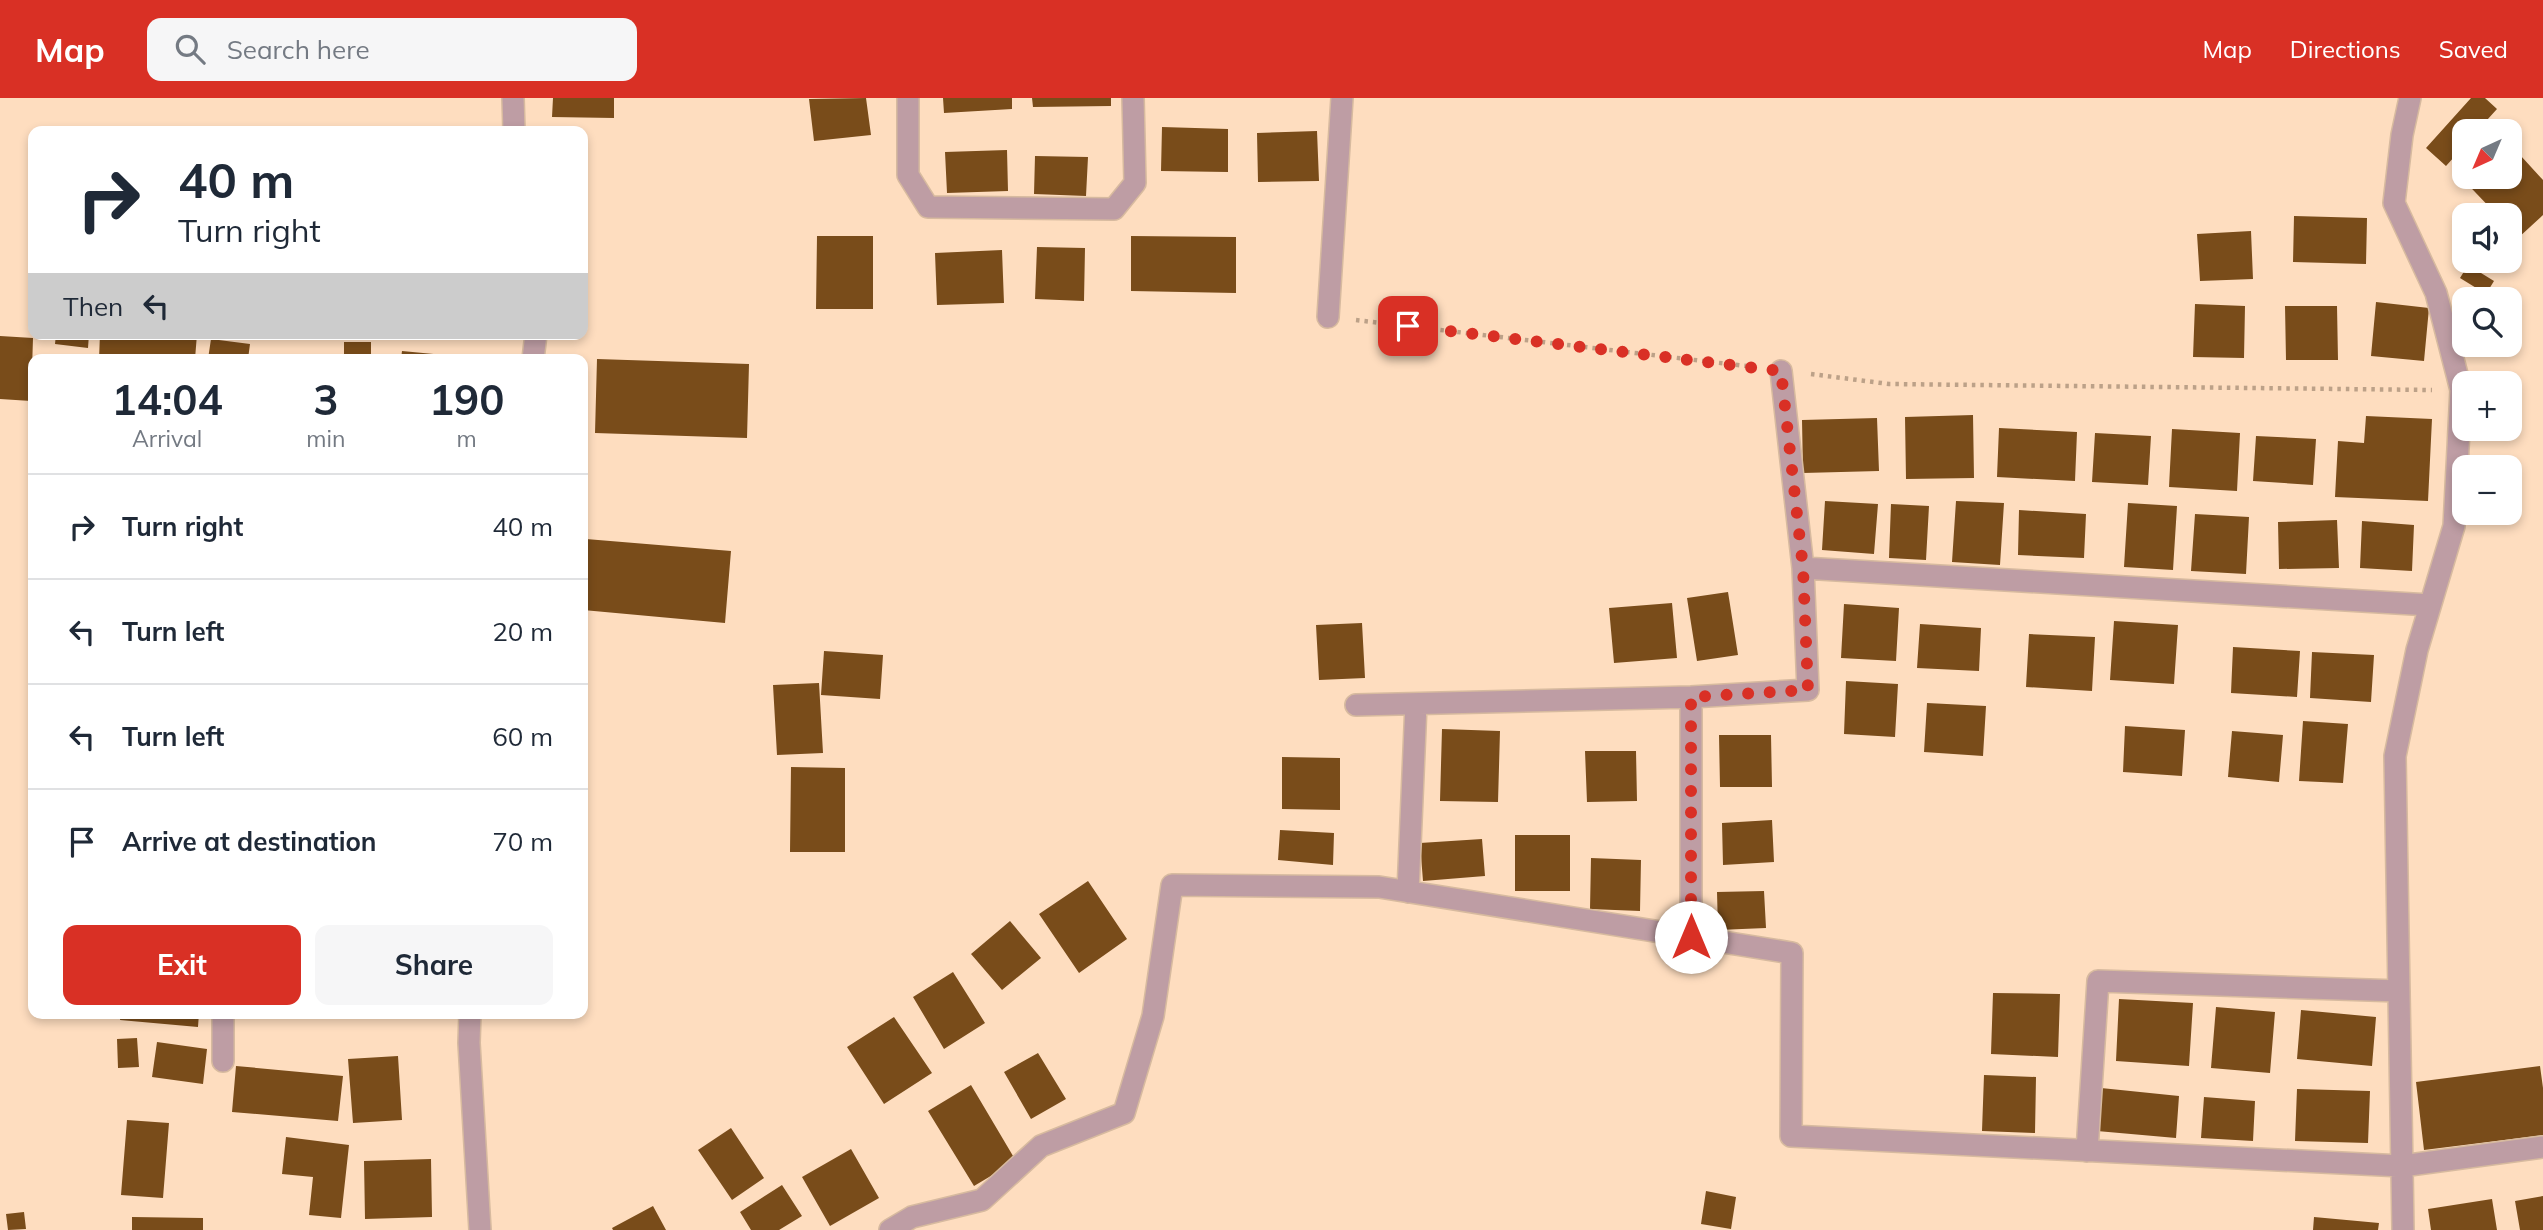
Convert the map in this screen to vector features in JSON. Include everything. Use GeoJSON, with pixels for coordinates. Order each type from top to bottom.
{"type":"FeatureCollection","features":[{"type":"Feature","properties":{"kind":"street"},"geometry":{"type":"LineString","coordinates":[[513,98],[514,126]]}},
{"type":"Feature","properties":{"kind":"street"},"geometry":{"type":"LineString","coordinates":[[908,98],[908,175],[928,207],[1114,209],[1135,183],[1133,98]]}},
{"type":"Feature","properties":{"kind":"street"},"geometry":{"type":"LineString","coordinates":[[1328,317],[1342,98]]}},
{"type":"Feature","properties":{"kind":"street"},"geometry":{"type":"LineString","coordinates":[[2410,98],[2402,135],[2394,203],[2436,293],[2456,371]]}},
{"type":"Feature","properties":{"kind":"street"},"geometry":{"type":"LineString","coordinates":[[1356,705],[1691,697],[1808,690],[1803,568],[1781,371]]}},
{"type":"Feature","properties":{"kind":"street"},"geometry":{"type":"LineString","coordinates":[[2403,1230],[2395,756],[2417,650],[2454,526],[2458,441]]}},
{"type":"Feature","properties":{"kind":"street"},"geometry":{"type":"LineString","coordinates":[[1803,568],[2430,605]]}},
{"type":"Feature","properties":{"kind":"street"},"geometry":{"type":"LineString","coordinates":[[1691,697],[1691,937]]}},
{"type":"Feature","properties":{"kind":"street"},"geometry":{"type":"LineString","coordinates":[[1408,892],[1416,704]]}},
{"type":"Feature","properties":{"kind":"street"},"geometry":{"type":"LineString","coordinates":[[890,1230],[912,1217],[982,1200],[1041,1146],[1124,1113],[1153,1016],[1172,885],[1379,887],[1792,953],[1791,1136],[2402,1166],[2543,1146]]}},
{"type":"Feature","properties":{"kind":"street"},"geometry":{"type":"LineString","coordinates":[[2087,1151],[2098,981],[2399,991]]}},
{"type":"Feature","properties":{"kind":"street"},"geometry":{"type":"LineString","coordinates":[[223,1019],[223,1061]]}},
{"type":"Feature","properties":{"kind":"street"},"geometry":{"type":"LineString","coordinates":[[470,1019],[480,1230]]}},
{"type":"Feature","properties":{"kind":"path"},"geometry":{"type":"LineString","coordinates":[[1328,317],[1889,384],[2452,390]]}},
{"type":"Feature","properties":{"kind":"building"},"geometry":{"type":"Polygon","coordinates":[[[553,98],[614,98],[614,118],[552,117],[553,98]]]}},
{"type":"Feature","properties":{"kind":"building"},"geometry":{"type":"Polygon","coordinates":[[[866,98],[871,135],[814,141],[809,99],[866,98]]]}},
{"type":"Feature","properties":{"kind":"building"},"geometry":{"type":"Polygon","coordinates":[[[943,98],[1012,98],[1012,109],[944,113],[943,98]]]}},
{"type":"Feature","properties":{"kind":"building"},"geometry":{"type":"Polygon","coordinates":[[[1032,98],[1111,98],[1111,106],[1033,107],[1032,98]]]}},
{"type":"Feature","properties":{"kind":"building"},"geometry":{"type":"Polygon","coordinates":[[[2471,98],[2485,98],[2497,109],[2488,119],[2452,119],[2471,98]]]}},
{"type":"Feature","properties":{"kind":"building"},"geometry":{"type":"Polygon","coordinates":[[[2452,119],[2452,159],[2446,166],[2426,148],[2452,119]]]}},
{"type":"Feature","properties":{"kind":"building"},"geometry":{"type":"Polygon","coordinates":[[[1162,127],[1228,129],[1228,172],[1161,171],[1162,127]]]}},
{"type":"Feature","properties":{"kind":"building"},"geometry":{"type":"Polygon","coordinates":[[[1317,131],[1319,181],[1258,182],[1257,133],[1317,131]]]}},
{"type":"Feature","properties":{"kind":"building"},"geometry":{"type":"Polygon","coordinates":[[[1007,150],[1008,191],[947,193],[945,152],[1007,150]]]}},
{"type":"Feature","properties":{"kind":"building"},"geometry":{"type":"Polygon","coordinates":[[[1035,156],[1088,157],[1086,196],[1034,194],[1035,156]]]}},
{"type":"Feature","properties":{"kind":"building"},"geometry":{"type":"Polygon","coordinates":[[[2522,157],[2543,180],[2543,215],[2522,234],[2522,203],[2486,203],[2472,189],[2522,189],[2522,157]]]}},
{"type":"Feature","properties":{"kind":"building"},"geometry":{"type":"Polygon","coordinates":[[[2294,216],[2367,218],[2366,264],[2293,262],[2294,216]]]}},
{"type":"Feature","properties":{"kind":"building"},"geometry":{"type":"Polygon","coordinates":[[[2251,231],[2253,279],[2200,281],[2197,234],[2251,231]]]}},
{"type":"Feature","properties":{"kind":"building"},"geometry":{"type":"Polygon","coordinates":[[[817,236],[873,236],[873,309],[816,309],[817,236]]]}},
{"type":"Feature","properties":{"kind":"building"},"geometry":{"type":"Polygon","coordinates":[[[1131,236],[1236,237],[1236,293],[1131,291],[1131,236]]]}},
{"type":"Feature","properties":{"kind":"building"},"geometry":{"type":"Polygon","coordinates":[[[1037,247],[1085,248],[1084,301],[1035,299],[1037,247]]]}},
{"type":"Feature","properties":{"kind":"building"},"geometry":{"type":"Polygon","coordinates":[[[1002,250],[1004,303],[937,305],[935,253],[1002,250]]]}},
{"type":"Feature","properties":{"kind":"building"},"geometry":{"type":"Polygon","coordinates":[[[2463,273],[2481,273],[2494,281],[2490,287],[2475,287],[2460,278],[2463,273]]]}},
{"type":"Feature","properties":{"kind":"building"},"geometry":{"type":"Polygon","coordinates":[[[2376,302],[2429,308],[2424,361],[2371,356],[2376,302]]]}},
{"type":"Feature","properties":{"kind":"building"},"geometry":{"type":"Polygon","coordinates":[[[2195,304],[2245,306],[2244,358],[2193,357],[2195,304]]]}},
{"type":"Feature","properties":{"kind":"building"},"geometry":{"type":"Polygon","coordinates":[[[2285,306],[2337,306],[2338,360],[2286,360],[2285,306]]]}},
{"type":"Feature","properties":{"kind":"building"},"geometry":{"type":"Polygon","coordinates":[[[0,336],[33,340],[32,354],[28,354],[28,401],[0,399],[0,336]]]}},
{"type":"Feature","properties":{"kind":"building"},"geometry":{"type":"Polygon","coordinates":[[[55,340],[89,340],[88,348],[55,344],[55,340]]]}},
{"type":"Feature","properties":{"kind":"building"},"geometry":{"type":"Polygon","coordinates":[[[100,340],[197,340],[195,354],[99,354],[100,340]]]}},
{"type":"Feature","properties":{"kind":"building"},"geometry":{"type":"Polygon","coordinates":[[[211,340],[250,344],[249,354],[209,354],[211,340]]]}},
{"type":"Feature","properties":{"kind":"building"},"geometry":{"type":"Polygon","coordinates":[[[344,342],[371,342],[371,354],[344,354],[344,342]]]}},
{"type":"Feature","properties":{"kind":"building"},"geometry":{"type":"Polygon","coordinates":[[[402,351],[434,354],[402,354],[402,351]]]}},
{"type":"Feature","properties":{"kind":"building"},"geometry":{"type":"Polygon","coordinates":[[[597,359],[749,364],[747,438],[595,433],[597,359]]]}},
{"type":"Feature","properties":{"kind":"building"},"geometry":{"type":"Polygon","coordinates":[[[1973,415],[1974,478],[1906,479],[1905,417],[1973,415]]]}},
{"type":"Feature","properties":{"kind":"building"},"geometry":{"type":"Polygon","coordinates":[[[2366,416],[2432,419],[2428,501],[2335,497],[2338,441],[2364,443],[2366,416]]]}},
{"type":"Feature","properties":{"kind":"building"},"geometry":{"type":"Polygon","coordinates":[[[1877,418],[1879,471],[1803,473],[1802,420],[1877,418]]]}},
{"type":"Feature","properties":{"kind":"building"},"geometry":{"type":"Polygon","coordinates":[[[1999,428],[2077,432],[2075,481],[1997,477],[1999,428]]]}},
{"type":"Feature","properties":{"kind":"building"},"geometry":{"type":"Polygon","coordinates":[[[2172,429],[2240,433],[2237,491],[2169,487],[2172,429]]]}},
{"type":"Feature","properties":{"kind":"building"},"geometry":{"type":"Polygon","coordinates":[[[2095,433],[2151,436],[2148,485],[2092,482],[2095,433]]]}},
{"type":"Feature","properties":{"kind":"building"},"geometry":{"type":"Polygon","coordinates":[[[2256,436],[2316,439],[2313,485],[2253,481],[2256,436]]]}},
{"type":"Feature","properties":{"kind":"building"},"geometry":{"type":"Polygon","coordinates":[[[1825,501],[1878,504],[1874,554],[1822,550],[1825,501]]]}},
{"type":"Feature","properties":{"kind":"building"},"geometry":{"type":"Polygon","coordinates":[[[1956,501],[2004,503],[2000,565],[1952,562],[1956,501]]]}},
{"type":"Feature","properties":{"kind":"building"},"geometry":{"type":"Polygon","coordinates":[[[2128,503],[2177,506],[2173,570],[2124,567],[2128,503]]]}},
{"type":"Feature","properties":{"kind":"building"},"geometry":{"type":"Polygon","coordinates":[[[1891,504],[1929,506],[1926,560],[1889,558],[1891,504]]]}},
{"type":"Feature","properties":{"kind":"building"},"geometry":{"type":"Polygon","coordinates":[[[2019,510],[2086,514],[2084,558],[2018,555],[2019,510]]]}},
{"type":"Feature","properties":{"kind":"building"},"geometry":{"type":"Polygon","coordinates":[[[2195,514],[2249,517],[2246,574],[2191,571],[2195,514]]]}},
{"type":"Feature","properties":{"kind":"building"},"geometry":{"type":"Polygon","coordinates":[[[2337,520],[2339,568],[2279,569],[2278,522],[2337,520]]]}},
{"type":"Feature","properties":{"kind":"building"},"geometry":{"type":"Polygon","coordinates":[[[2362,521],[2414,525],[2412,571],[2360,568],[2362,521]]]}},
{"type":"Feature","properties":{"kind":"building"},"geometry":{"type":"Polygon","coordinates":[[[588,539],[731,551],[725,623],[588,610],[588,539]]]}},
{"type":"Feature","properties":{"kind":"building"},"geometry":{"type":"Polygon","coordinates":[[[1728,592],[1738,655],[1697,661],[1687,598],[1728,592]]]}},
{"type":"Feature","properties":{"kind":"building"},"geometry":{"type":"Polygon","coordinates":[[[1672,603],[1677,658],[1614,663],[1609,608],[1672,603]]]}},
{"type":"Feature","properties":{"kind":"building"},"geometry":{"type":"Polygon","coordinates":[[[1844,604],[1899,608],[1896,661],[1841,658],[1844,604]]]}},
{"type":"Feature","properties":{"kind":"building"},"geometry":{"type":"Polygon","coordinates":[[[2114,621],[2178,625],[2174,684],[2110,680],[2114,621]]]}},
{"type":"Feature","properties":{"kind":"building"},"geometry":{"type":"Polygon","coordinates":[[[1362,623],[1365,678],[1319,680],[1316,625],[1362,623]]]}},
{"type":"Feature","properties":{"kind":"building"},"geometry":{"type":"Polygon","coordinates":[[[1920,624],[1981,628],[1979,671],[1917,668],[1920,624]]]}},
{"type":"Feature","properties":{"kind":"building"},"geometry":{"type":"Polygon","coordinates":[[[2029,634],[2095,637],[2092,691],[2026,687],[2029,634]]]}},
{"type":"Feature","properties":{"kind":"building"},"geometry":{"type":"Polygon","coordinates":[[[2233,647],[2300,651],[2297,697],[2231,693],[2233,647]]]}},
{"type":"Feature","properties":{"kind":"building"},"geometry":{"type":"Polygon","coordinates":[[[824,651],[883,655],[880,699],[821,695],[824,651]]]}},
{"type":"Feature","properties":{"kind":"building"},"geometry":{"type":"Polygon","coordinates":[[[2312,652],[2374,655],[2371,702],[2310,698],[2312,652]]]}},
{"type":"Feature","properties":{"kind":"building"},"geometry":{"type":"Polygon","coordinates":[[[1846,681],[1898,684],[1895,737],[1844,734],[1846,681]]]}},
{"type":"Feature","properties":{"kind":"building"},"geometry":{"type":"Polygon","coordinates":[[[819,683],[823,753],[777,755],[773,685],[819,683]]]}},
{"type":"Feature","properties":{"kind":"building"},"geometry":{"type":"Polygon","coordinates":[[[1927,703],[1986,706],[1983,756],[1924,752],[1927,703]]]}},
{"type":"Feature","properties":{"kind":"building"},"geometry":{"type":"Polygon","coordinates":[[[2303,721],[2348,724],[2343,783],[2299,781],[2303,721]]]}},
{"type":"Feature","properties":{"kind":"building"},"geometry":{"type":"Polygon","coordinates":[[[2125,726],[2185,730],[2182,776],[2123,772],[2125,726]]]}},
{"type":"Feature","properties":{"kind":"building"},"geometry":{"type":"Polygon","coordinates":[[[1442,729],[1500,731],[1498,802],[1440,801],[1442,729]]]}},
{"type":"Feature","properties":{"kind":"building"},"geometry":{"type":"Polygon","coordinates":[[[2232,731],[2283,735],[2279,782],[2228,777],[2232,731]]]}},
{"type":"Feature","properties":{"kind":"building"},"geometry":{"type":"Polygon","coordinates":[[[1719,735],[1771,735],[1772,787],[1720,787],[1719,735]]]}},
{"type":"Feature","properties":{"kind":"building"},"geometry":{"type":"Polygon","coordinates":[[[1585,751],[1636,751],[1637,801],[1587,802],[1585,751]]]}},
{"type":"Feature","properties":{"kind":"building"},"geometry":{"type":"Polygon","coordinates":[[[1282,757],[1340,758],[1340,810],[1282,809],[1282,757]]]}},
{"type":"Feature","properties":{"kind":"building"},"geometry":{"type":"Polygon","coordinates":[[[791,767],[845,768],[845,852],[790,852],[791,767]]]}},
{"type":"Feature","properties":{"kind":"building"},"geometry":{"type":"Polygon","coordinates":[[[1772,820],[1774,862],[1723,865],[1722,823],[1772,820]]]}},
{"type":"Feature","properties":{"kind":"building"},"geometry":{"type":"Polygon","coordinates":[[[1280,830],[1334,833],[1333,865],[1278,860],[1280,830]]]}},
{"type":"Feature","properties":{"kind":"building"},"geometry":{"type":"Polygon","coordinates":[[[1515,835],[1570,835],[1570,891],[1515,891],[1515,835]]]}},
{"type":"Feature","properties":{"kind":"building"},"geometry":{"type":"Polygon","coordinates":[[[1482,839],[1485,876],[1423,881],[1420,843],[1482,839]]]}},
{"type":"Feature","properties":{"kind":"building"},"geometry":{"type":"Polygon","coordinates":[[[1591,858],[1641,860],[1640,911],[1590,909],[1591,858]]]}},
{"type":"Feature","properties":{"kind":"building"},"geometry":{"type":"Polygon","coordinates":[[[1088,881],[1127,939],[1079,973],[1039,914],[1088,881]]]}},
{"type":"Feature","properties":{"kind":"building"},"geometry":{"type":"Polygon","coordinates":[[[1764,891],[1766,928],[1718,930],[1717,892],[1764,891]]]}},
{"type":"Feature","properties":{"kind":"building"},"geometry":{"type":"Polygon","coordinates":[[[1010,921],[1041,958],[1002,990],[971,954],[1010,921]]]}},
{"type":"Feature","properties":{"kind":"building"},"geometry":{"type":"Polygon","coordinates":[[[953,972],[985,1023],[944,1049],[913,997],[953,972]]]}},
{"type":"Feature","properties":{"kind":"building"},"geometry":{"type":"Polygon","coordinates":[[[1993,993],[2060,994],[2058,1057],[1991,1054],[1993,993]]]}},
{"type":"Feature","properties":{"kind":"building"},"geometry":{"type":"Polygon","coordinates":[[[2119,999],[2193,1003],[2189,1066],[2116,1061],[2119,999]]]}},
{"type":"Feature","properties":{"kind":"building"},"geometry":{"type":"Polygon","coordinates":[[[2216,1007],[2275,1012],[2270,1073],[2211,1068],[2216,1007]]]}},
{"type":"Feature","properties":{"kind":"building"},"geometry":{"type":"Polygon","coordinates":[[[2301,1010],[2376,1017],[2372,1066],[2297,1059],[2301,1010]]]}},
{"type":"Feature","properties":{"kind":"building"},"geometry":{"type":"Polygon","coordinates":[[[894,1017],[932,1073],[884,1104],[847,1047],[894,1017]]]}},
{"type":"Feature","properties":{"kind":"building"},"geometry":{"type":"Polygon","coordinates":[[[120,1019],[199,1019],[198,1027],[120,1019]]]}},
{"type":"Feature","properties":{"kind":"building"},"geometry":{"type":"Polygon","coordinates":[[[137,1038],[139,1067],[118,1068],[117,1039],[137,1038]]]}},
{"type":"Feature","properties":{"kind":"building"},"geometry":{"type":"Polygon","coordinates":[[[157,1042],[207,1049],[203,1084],[152,1077],[157,1042]]]}},
{"type":"Feature","properties":{"kind":"building"},"geometry":{"type":"Polygon","coordinates":[[[1038,1053],[1066,1099],[1031,1119],[1004,1072],[1038,1053]]]}},
{"type":"Feature","properties":{"kind":"building"},"geometry":{"type":"Polygon","coordinates":[[[398,1056],[402,1120],[353,1123],[348,1059],[398,1056]]]}},
{"type":"Feature","properties":{"kind":"building"},"geometry":{"type":"Polygon","coordinates":[[[236,1066],[343,1076],[338,1121],[232,1112],[236,1066]]]}},
{"type":"Feature","properties":{"kind":"building"},"geometry":{"type":"Polygon","coordinates":[[[2540,1066],[2543,1135],[2424,1150],[2416,1082],[2540,1066]]]}},
{"type":"Feature","properties":{"kind":"building"},"geometry":{"type":"Polygon","coordinates":[[[1984,1075],[2036,1077],[2035,1133],[1982,1131],[1984,1075]]]}},
{"type":"Feature","properties":{"kind":"building"},"geometry":{"type":"Polygon","coordinates":[[[971,1085],[1016,1161],[974,1186],[928,1111],[971,1085]]]}},
{"type":"Feature","properties":{"kind":"building"},"geometry":{"type":"Polygon","coordinates":[[[2101,1088],[2179,1096],[2176,1138],[2097,1131],[2101,1088]]]}},
{"type":"Feature","properties":{"kind":"building"},"geometry":{"type":"Polygon","coordinates":[[[2297,1089],[2370,1091],[2368,1143],[2295,1141],[2297,1089]]]}},
{"type":"Feature","properties":{"kind":"building"},"geometry":{"type":"Polygon","coordinates":[[[2204,1097],[2255,1101],[2253,1141],[2201,1138],[2204,1097]]]}},
{"type":"Feature","properties":{"kind":"building"},"geometry":{"type":"Polygon","coordinates":[[[127,1120],[169,1123],[163,1198],[121,1195],[127,1120]]]}},
{"type":"Feature","properties":{"kind":"building"},"geometry":{"type":"Polygon","coordinates":[[[731,1128],[764,1178],[732,1200],[698,1150],[731,1128]]]}},
{"type":"Feature","properties":{"kind":"building"},"geometry":{"type":"Polygon","coordinates":[[[286,1137],[349,1145],[341,1218],[309,1215],[313,1177],[282,1174],[286,1137]]]}},
{"type":"Feature","properties":{"kind":"building"},"geometry":{"type":"Polygon","coordinates":[[[851,1149],[879,1198],[830,1226],[802,1177],[851,1149]]]}},
{"type":"Feature","properties":{"kind":"building"},"geometry":{"type":"Polygon","coordinates":[[[431,1159],[432,1217],[365,1219],[364,1161],[431,1159]]]}},
{"type":"Feature","properties":{"kind":"building"},"geometry":{"type":"Polygon","coordinates":[[[782,1185],[802,1216],[779,1230],[751,1230],[740,1212],[782,1185]]]}},
{"type":"Feature","properties":{"kind":"building"},"geometry":{"type":"Polygon","coordinates":[[[1706,1191],[1736,1197],[1731,1229],[1701,1224],[1706,1191]]]}},
{"type":"Feature","properties":{"kind":"building"},"geometry":{"type":"Polygon","coordinates":[[[2543,1196],[2543,1230],[2520,1230],[2515,1201],[2543,1196]]]}},
{"type":"Feature","properties":{"kind":"building"},"geometry":{"type":"Polygon","coordinates":[[[2492,1199],[2497,1230],[2431,1230],[2428,1209],[2492,1199]]]}},
{"type":"Feature","properties":{"kind":"building"},"geometry":{"type":"Polygon","coordinates":[[[653,1206],[666,1230],[613,1230],[612,1228],[653,1206]]]}},
{"type":"Feature","properties":{"kind":"building"},"geometry":{"type":"Polygon","coordinates":[[[24,1212],[26,1229],[8,1230],[6,1214],[24,1212]]]}},
{"type":"Feature","properties":{"kind":"building"},"geometry":{"type":"Polygon","coordinates":[[[132,1217],[203,1218],[203,1230],[132,1230],[132,1217]]]}},
{"type":"Feature","properties":{"kind":"building"},"geometry":{"type":"Polygon","coordinates":[[[2314,1217],[2379,1223],[2378,1230],[2313,1230],[2314,1217]]]}},
{"type":"Feature","properties":{"kind":"route"},"geometry":{"type":"LineString","coordinates":[[1408,326],[1781,371],[1803,568],[1808,690],[1691,697],[1691,937]]}}]}
